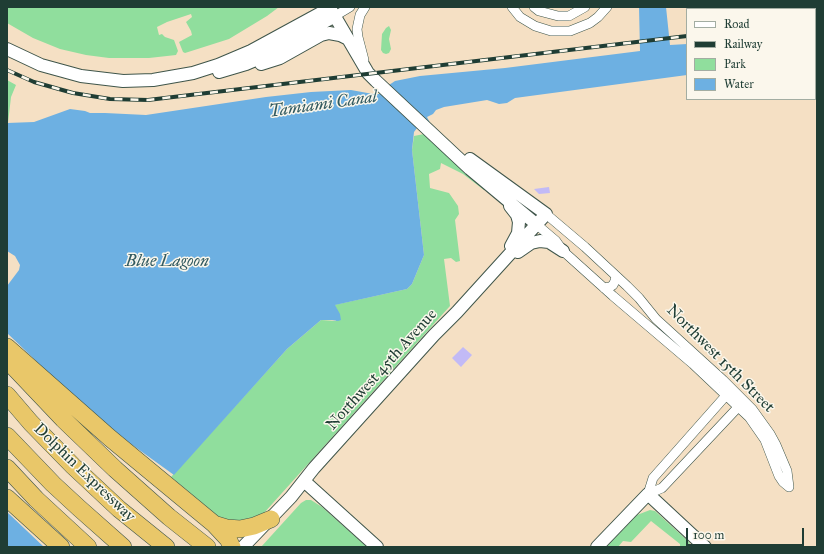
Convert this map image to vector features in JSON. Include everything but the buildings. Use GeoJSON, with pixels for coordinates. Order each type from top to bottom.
{"type":"FeatureCollection","features":[{"type":"Feature","properties":{"kind":"highway"},"geometry":{"type":"LineString","coordinates":[[7,347],[110,438],[214,524],[228,539],[232,547]]}},
{"type":"Feature","properties":{"kind":"highway"},"geometry":{"type":"LineString","coordinates":[[7,360],[63,419],[114,469],[169,517],[207,547]]}},
{"type":"Feature","properties":{"kind":"highway","name":"Dolphin Expressway"},"geometry":{"type":"LineString","coordinates":[[7,395],[51,444],[78,471],[119,509],[166,547]]}},
{"type":"Feature","properties":{"kind":"highway","name":"Dolphin Expressway"},"geometry":{"type":"LineString","coordinates":[[7,436],[58,489],[123,547]]}},
{"type":"Feature","properties":{"kind":"highway"},"geometry":{"type":"LineString","coordinates":[[7,468],[36,499],[88,547]]}},
{"type":"Feature","properties":{"kind":"highway"},"geometry":{"type":"LineString","coordinates":[[7,498],[61,547]]}},
{"type":"Feature","properties":{"kind":"highway"},"geometry":{"type":"LineString","coordinates":[[214,524],[227,528],[240,529],[254,526],[271,519]]}},
{"type":"Feature","properties":{"kind":"street"},"geometry":{"type":"LineString","coordinates":[[194,73],[251,51],[333,10],[350,7]]}},
{"type":"Feature","properties":{"kind":"street"},"geometry":{"type":"LineString","coordinates":[[365,7],[358,22],[358,37],[372,77]]}},
{"type":"Feature","properties":{"kind":"street"},"geometry":{"type":"LineString","coordinates":[[512,7],[520,17],[535,26],[551,31],[570,31],[590,23],[607,7]]}},
{"type":"Feature","properties":{"kind":"street"},"geometry":{"type":"LineString","coordinates":[[534,7],[539,11],[558,16],[569,16],[585,7]]}},
{"type":"Feature","properties":{"kind":"street"},"geometry":{"type":"LineString","coordinates":[[220,71],[246,64],[260,58],[333,10]]}},
{"type":"Feature","properties":{"kind":"street","name":"Northwest 15th Street"},"geometry":{"type":"LineString","coordinates":[[333,10],[348,40],[372,77],[470,169],[536,224],[604,288],[729,392]]}},
{"type":"Feature","properties":{"kind":"street"},"geometry":{"type":"LineString","coordinates":[[7,49],[52,69],[94,78],[123,81],[145,80],[194,73],[208,73],[249,67],[280,58],[321,35],[329,33],[335,33],[348,40]]}},
{"type":"Feature","properties":{"kind":"street","name":"Northwest 15th Street"},"geometry":{"type":"LineString","coordinates":[[427,128],[546,214],[639,298],[656,319],[742,404],[759,430],[771,453],[779,476],[783,482],[790,487],[786,471],[770,434],[752,409],[742,404]]}},
{"type":"Feature","properties":{"kind":"street"},"geometry":{"type":"LineString","coordinates":[[502,263],[518,233],[519,225],[517,215],[503,196]]}},
{"type":"Feature","properties":{"kind":"street","name":"Northwest 45th Avenue"},"geometry":{"type":"LineString","coordinates":[[243,547],[271,519],[429,341],[546,214]]}},
{"type":"Feature","properties":{"kind":"street"},"geometry":{"type":"LineString","coordinates":[[502,263],[537,241],[549,242],[563,250]]}},
{"type":"Feature","properties":{"kind":"street"},"geometry":{"type":"LineString","coordinates":[[604,288],[613,285],[616,276]]}},
{"type":"Feature","properties":{"kind":"street"},"geometry":{"type":"LineString","coordinates":[[648,494],[653,478],[729,392]]}},
{"type":"Feature","properties":{"kind":"street"},"geometry":{"type":"LineString","coordinates":[[597,547],[648,494],[662,488],[742,404]]}},
{"type":"Feature","properties":{"kind":"street"},"geometry":{"type":"LineString","coordinates":[[699,425],[706,425],[709,427],[712,431],[712,437]]}},
{"type":"Feature","properties":{"kind":"street"},"geometry":{"type":"LineString","coordinates":[[304,481],[377,547]]}},
{"type":"Feature","properties":{"kind":"street"},"geometry":{"type":"LineString","coordinates":[[648,494],[705,547]]}},
{"type":"Feature","properties":{"kind":"green space"},"geometry":{"type":"Polygon","coordinates":[[[7,7],[279,7],[229,39],[185,53],[183,52],[179,42],[192,35],[186,22],[192,17],[191,14],[157,27],[159,35],[162,34],[165,37],[174,40],[178,51],[176,55],[149,58],[109,58],[86,55],[60,49],[33,38],[7,23],[7,7]]]}},
{"type":"Feature","properties":{"kind":"green space"},"geometry":{"type":"Polygon","coordinates":[[[389,26],[391,30],[389,39],[391,49],[389,53],[386,54],[381,50],[382,34],[389,26]]]}},
{"type":"Feature","properties":{"kind":"green space"},"geometry":{"type":"Polygon","coordinates":[[[7,80],[16,85],[11,97],[8,123],[7,80]]]}},
{"type":"Feature","properties":{"kind":"green space"},"geometry":{"type":"Polygon","coordinates":[[[424,134],[484,187],[484,190],[463,174],[441,163],[440,169],[429,174],[430,188],[449,193],[458,206],[459,214],[455,220],[460,261],[456,262],[451,258],[444,259],[450,306],[264,513],[241,524],[220,518],[171,477],[287,349],[321,320],[336,321],[337,309],[334,305],[407,289],[412,284],[424,255],[412,150],[414,136],[424,134]]]}},
{"type":"Feature","properties":{"kind":"green space"},"geometry":{"type":"Polygon","coordinates":[[[306,500],[311,500],[322,507],[367,547],[261,547],[301,503],[306,500]]]}},
{"type":"Feature","properties":{"kind":"green space"},"geometry":{"type":"Polygon","coordinates":[[[650,510],[655,511],[689,542],[691,547],[680,547],[680,544],[651,521],[631,542],[623,541],[618,547],[606,547],[637,515],[650,510]]]}},
{"type":"Feature","properties":{"kind":"water","name":"Blue Lagoon"},"geometry":{"type":"Polygon","coordinates":[[[639,7],[666,7],[670,45],[686,44],[686,75],[515,98],[507,103],[499,104],[487,100],[444,107],[436,110],[433,114],[427,117],[431,125],[424,119],[414,132],[412,150],[424,255],[412,284],[407,289],[335,305],[340,314],[341,320],[321,320],[287,349],[174,475],[131,444],[93,413],[7,333],[7,286],[19,270],[20,265],[15,256],[7,251],[7,123],[34,122],[70,109],[90,113],[146,115],[266,97],[311,92],[351,90],[379,94],[395,81],[420,76],[505,68],[640,51],[639,7]]]}},
{"type":"Feature","properties":{"kind":"water"},"geometry":{"type":"Polygon","coordinates":[[[7,512],[44,547],[7,547],[7,512]]]}},
{"type":"Feature","properties":{"kind":"railway"},"geometry":{"type":"LineString","coordinates":[[7,70],[34,82],[73,93],[110,99],[148,100],[686,36]]}},
{"type":"Feature","properties":{"kind":"water label","name":"Tamiami Canal"},"geometry":{"type":"Point","coordinates":[323,105]}}]}
